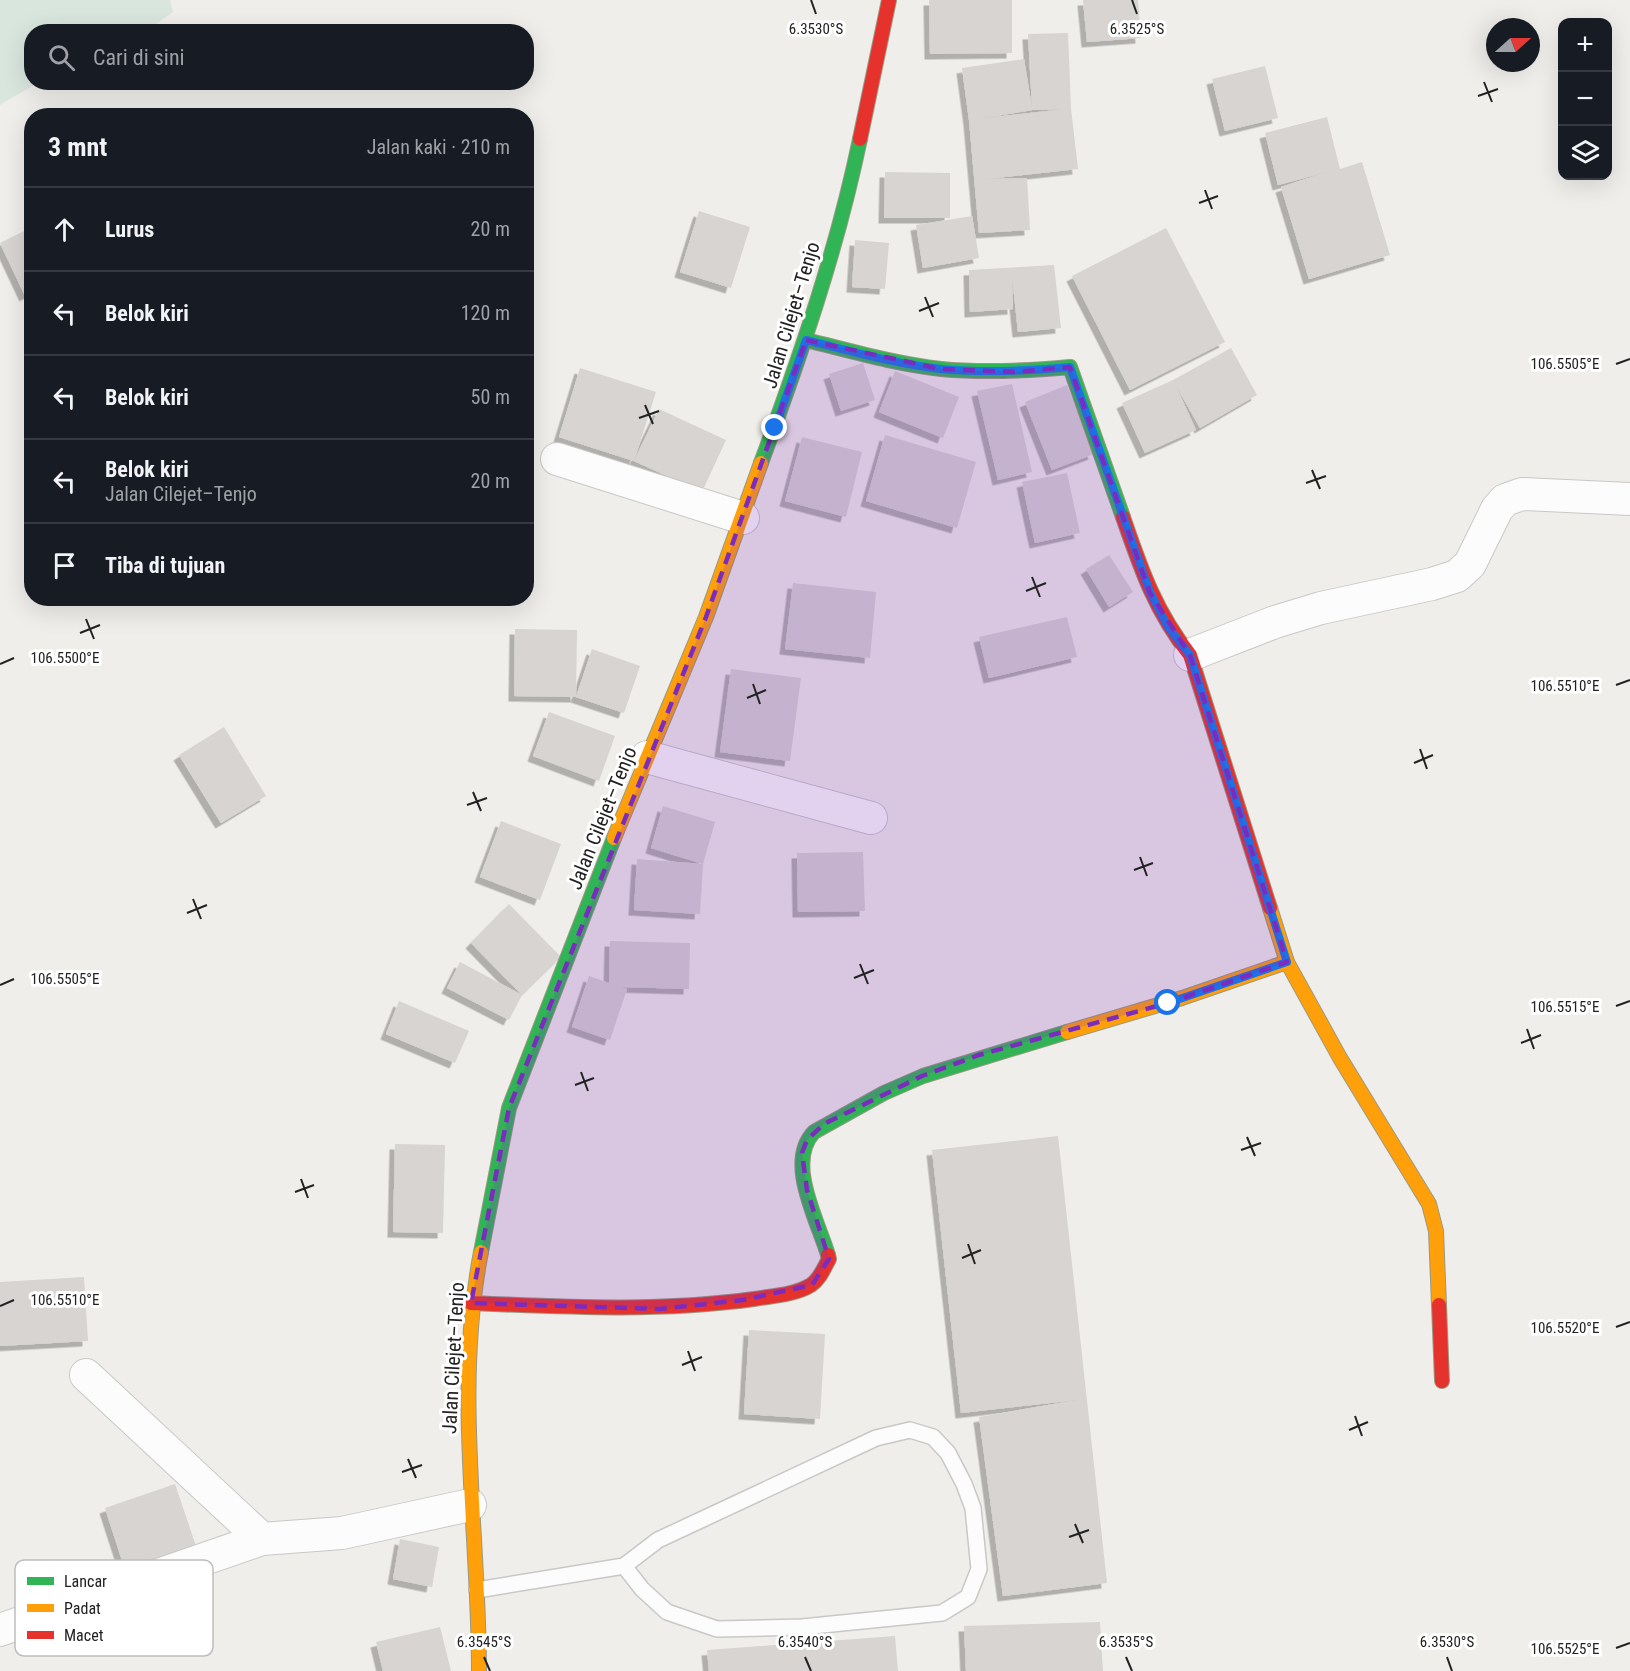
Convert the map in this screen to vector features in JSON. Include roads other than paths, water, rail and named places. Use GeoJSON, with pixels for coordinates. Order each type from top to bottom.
{"type":"FeatureCollection","features":[{"type":"Feature","properties":{"kind":"street","name":"Jalan Cilejet–Tenjo"},"geometry":{"type":"LineString","coordinates":[[479,1671],[477,1590],[470,1505],[467,1422],[471,1304],[509,1108],[647,757],[706,616],[806,340],[848,196],[889,0]]}},
{"type":"Feature","properties":{"kind":"street"},"geometry":{"type":"LineString","coordinates":[[806,340],[886,360],[941,369],[1014,372],[1070,367],[1150,592],[1168,627],[1190,655],[1287,962],[1340,1058],[1429,1204],[1436,1232],[1442,1381]]}},
{"type":"Feature","properties":{"kind":"street"},"geometry":{"type":"LineString","coordinates":[[557,459],[743,518]]}},
{"type":"Feature","properties":{"kind":"street"},"geometry":{"type":"LineString","coordinates":[[1190,655],[1303,613],[1457,576],[1470,564],[1497,509],[1505,500],[1522,494],[1630,499]]}},
{"type":"Feature","properties":{"kind":"street"},"geometry":{"type":"LineString","coordinates":[[647,757],[871,818]]}},
{"type":"Feature","properties":{"kind":"street"},"geometry":{"type":"LineString","coordinates":[[471,1304],[659,1309],[795,1292],[812,1285],[821,1276],[829,1259],[807,1190],[802,1153],[807,1140],[824,1124],[912,1080],[979,1055],[1168,1003],[1287,962]]}},
{"type":"Feature","properties":{"kind":"street"},"geometry":{"type":"LineString","coordinates":[[86,1375],[262,1539]]}},
{"type":"Feature","properties":{"kind":"street"},"geometry":{"type":"LineString","coordinates":[[202,1560],[262,1539],[342,1533],[470,1505]]}},
{"type":"Feature","properties":{"kind":"street"},"geometry":{"type":"LineString","coordinates":[[0,1630],[15,1625]]}},
{"type":"Feature","properties":{"kind":"lane"},"geometry":{"type":"LineString","coordinates":[[477,1590],[624,1566],[658,1540],[876,1438],[910,1430],[933,1437],[948,1453],[964,1484],[973,1508],[979,1569],[968,1597],[942,1612],[891,1620],[802,1627],[717,1629],[667,1612],[642,1590],[624,1566]]}}]}
